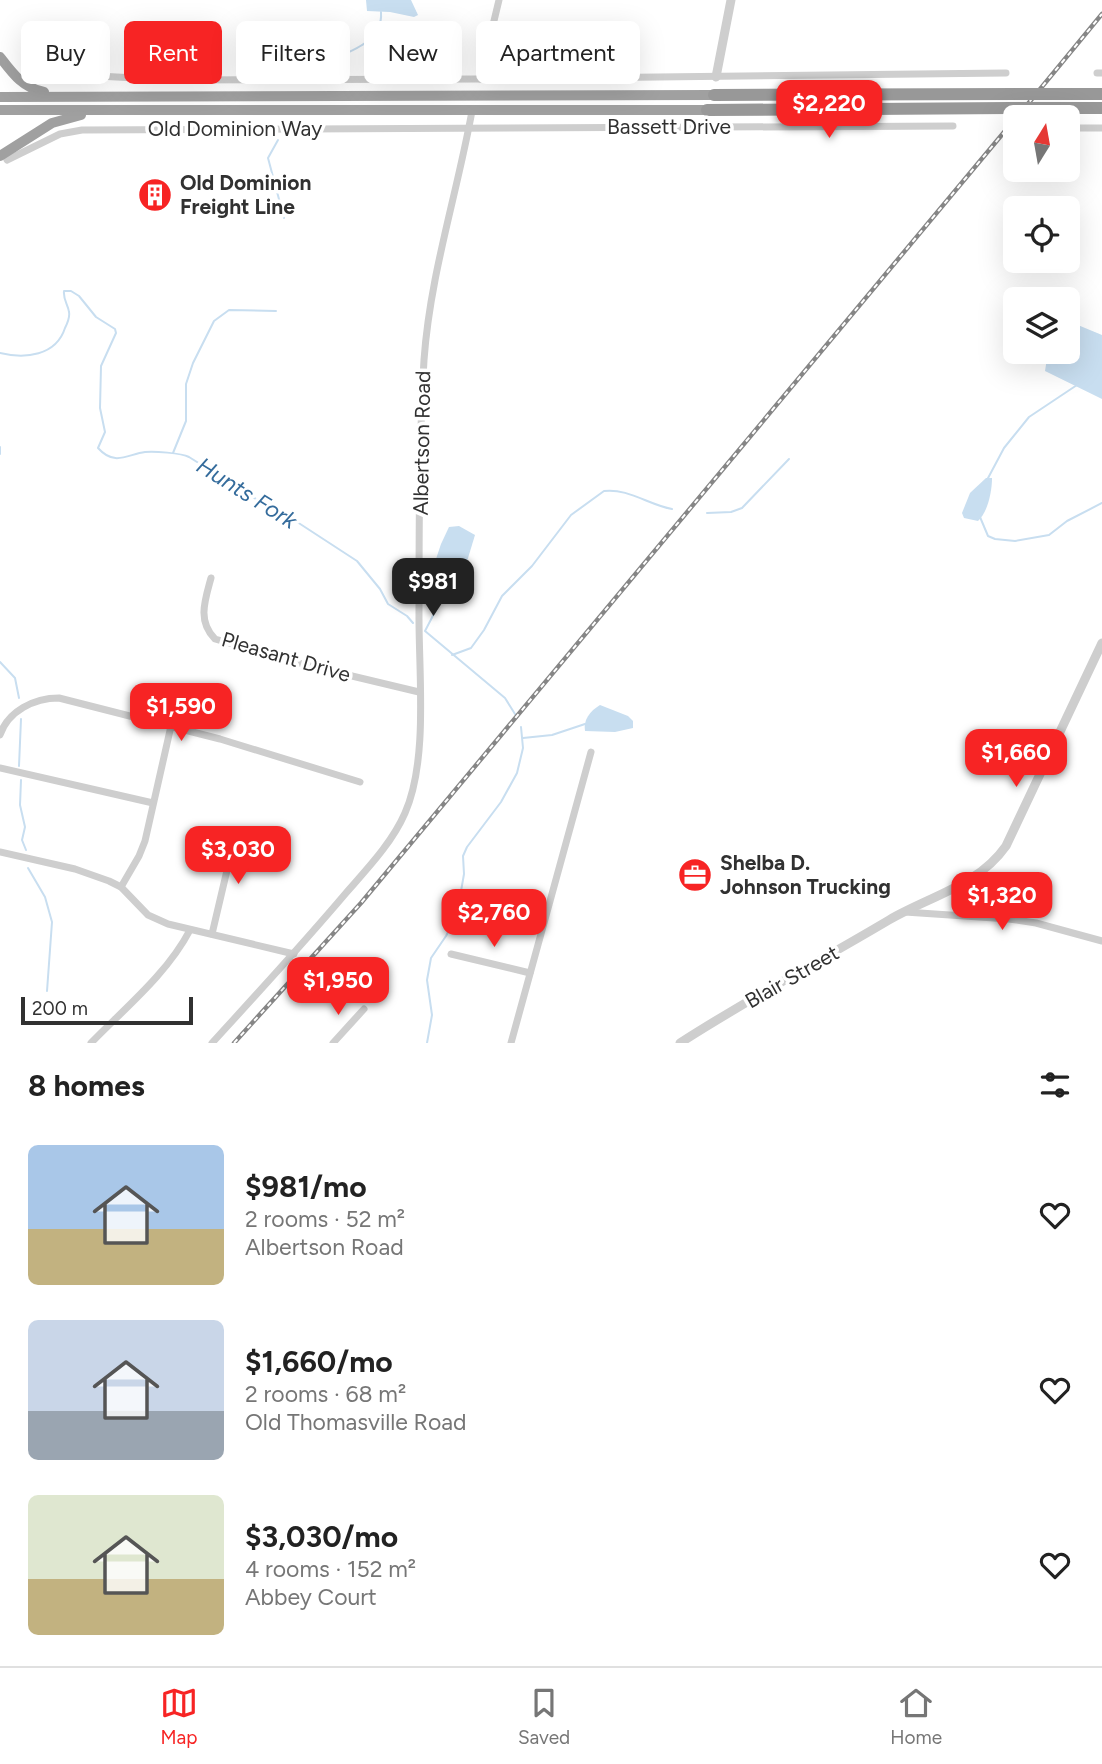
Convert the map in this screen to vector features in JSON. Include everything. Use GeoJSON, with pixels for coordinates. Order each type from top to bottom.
{"type":"FeatureCollection","features":[{"type":"Feature","properties":{"kind":"highway"},"geometry":{"type":"LineString","coordinates":[[0,57],[21,83],[28,87],[75,96]]}},
{"type":"Feature","properties":{"kind":"highway"},"geometry":{"type":"LineString","coordinates":[[0,97],[1102,94]]}},
{"type":"Feature","properties":{"kind":"highway"},"geometry":{"type":"LineString","coordinates":[[0,110],[1102,108]]}},
{"type":"Feature","properties":{"kind":"highway"},"geometry":{"type":"LineString","coordinates":[[2,159],[63,119],[79,115],[148,110]]}},
{"type":"Feature","properties":{"kind":"street"},"geometry":{"type":"LineString","coordinates":[[494,21],[499,0]]}},
{"type":"Feature","properties":{"kind":"street"},"geometry":{"type":"LineString","coordinates":[[716,77],[731,0]]}},
{"type":"Feature","properties":{"kind":"street"},"geometry":{"type":"LineString","coordinates":[[640,78],[1006,73]]}},
{"type":"Feature","properties":{"kind":"street"},"geometry":{"type":"LineString","coordinates":[[110,77],[173,80],[476,79]]}},
{"type":"Feature","properties":{"kind":"street","name":"Albertson Road"},"geometry":{"type":"LineString","coordinates":[[212,1043],[294,954],[364,872],[405,814],[414,789],[419,692],[423,386],[427,331],[433,282],[472,111]]}},
{"type":"Feature","properties":{"kind":"street","name":"Bassett Drive"},"geometry":{"type":"LineString","coordinates":[[469,128],[953,126]]}},
{"type":"Feature","properties":{"kind":"street","name":"Old Dominion Way"},"geometry":{"type":"LineString","coordinates":[[2,159],[60,134],[82,130],[469,128]]}},
{"type":"Feature","properties":{"kind":"street"},"geometry":{"type":"LineString","coordinates":[[1080,128],[1102,128]]}},
{"type":"Feature","properties":{"kind":"street","name":"Pleasant Drive"},"geometry":{"type":"LineString","coordinates":[[211,578],[203,618],[208,631],[215,639],[306,665],[419,692]]}},
{"type":"Feature","properties":{"kind":"street","name":"Blair Street"},"geometry":{"type":"LineString","coordinates":[[680,1043],[904,912],[972,879],[997,858],[1006,846],[1102,643]]}},
{"type":"Feature","properties":{"kind":"street"},"geometry":{"type":"LineString","coordinates":[[0,736],[5,724],[32,703],[51,698],[69,700],[258,750],[360,782]]}},
{"type":"Feature","properties":{"kind":"street"},"geometry":{"type":"LineString","coordinates":[[121,887],[139,856],[171,726]]}},
{"type":"Feature","properties":{"kind":"street"},"geometry":{"type":"LineString","coordinates":[[512,1043],[591,752]]}},
{"type":"Feature","properties":{"kind":"street"},"geometry":{"type":"LineString","coordinates":[[0,768],[153,803]]}},
{"type":"Feature","properties":{"kind":"street"},"geometry":{"type":"LineString","coordinates":[[212,934],[236,832]]}},
{"type":"Feature","properties":{"kind":"street"},"geometry":{"type":"LineString","coordinates":[[0,852],[96,875],[121,887],[148,915],[190,930],[294,954]]}},
{"type":"Feature","properties":{"kind":"street"},"geometry":{"type":"LineString","coordinates":[[904,912],[1009,919],[1036,923],[1102,941]]}},
{"type":"Feature","properties":{"kind":"street"},"geometry":{"type":"LineString","coordinates":[[91,1043],[160,971],[180,948],[190,930]]}},
{"type":"Feature","properties":{"kind":"street"},"geometry":{"type":"LineString","coordinates":[[451,954],[530,972]]}},
{"type":"Feature","properties":{"kind":"street"},"geometry":{"type":"LineString","coordinates":[[333,1043],[364,1009]]}},
{"type":"Feature","properties":{"kind":"water"},"geometry":{"type":"Polygon","coordinates":[[[366,0],[411,0],[418,15],[414,17],[367,11],[366,0]]]}},
{"type":"Feature","properties":{"kind":"water"},"geometry":{"type":"Polygon","coordinates":[[[1080,326],[1102,335],[1102,399],[1045,371],[1046,364],[1080,364],[1080,326]]]}},
{"type":"Feature","properties":{"kind":"water"},"geometry":{"type":"Polygon","coordinates":[[[986,478],[992,478],[992,483],[984,512],[978,521],[964,518],[962,513],[970,493],[986,478]]]}},
{"type":"Feature","properties":{"kind":"water"},"geometry":{"type":"Polygon","coordinates":[[[459,526],[475,535],[462,578],[454,584],[436,569],[436,559],[449,527],[459,526]]]}},
{"type":"Feature","properties":{"kind":"water"},"geometry":{"type":"Polygon","coordinates":[[[600,705],[628,716],[633,721],[633,728],[615,732],[585,731],[588,716],[600,705]]]}},
{"type":"Feature","properties":{"kind":"waterway"},"geometry":{"type":"LineString","coordinates":[[350,51],[374,35],[380,25],[381,12]]}},
{"type":"Feature","properties":{"kind":"waterway"},"geometry":{"type":"LineString","coordinates":[[278,140],[268,158],[284,218]]}},
{"type":"Feature","properties":{"kind":"waterway","name":"Hunts Fork"},"geometry":{"type":"LineString","coordinates":[[0,353],[29,355],[55,345],[69,318],[64,291],[71,291],[79,296],[96,317],[115,329],[116,333],[101,366],[100,408],[105,432],[98,448],[104,454],[122,458],[149,452],[174,453],[189,457],[357,561],[380,589],[388,604],[413,623]]}},
{"type":"Feature","properties":{"kind":"waterway"},"geometry":{"type":"LineString","coordinates":[[173,453],[186,421],[186,384],[193,363],[214,321],[229,310],[276,311]]}},
{"type":"Feature","properties":{"kind":"waterway"},"geometry":{"type":"LineString","coordinates":[[987,480],[1004,448],[1029,417],[1077,385]]}},
{"type":"Feature","properties":{"kind":"waterway"},"geometry":{"type":"LineString","coordinates":[[0,447],[0,454]]}},
{"type":"Feature","properties":{"kind":"waterway"},"geometry":{"type":"LineString","coordinates":[[707,513],[731,512],[742,508],[789,459]]}},
{"type":"Feature","properties":{"kind":"waterway"},"geometry":{"type":"LineString","coordinates":[[452,655],[471,648],[502,596],[532,566],[571,515],[604,491],[630,494],[672,509]]}},
{"type":"Feature","properties":{"kind":"waterway"},"geometry":{"type":"LineString","coordinates":[[980,517],[988,536],[1015,541],[1049,535],[1067,521],[1102,503]]}},
{"type":"Feature","properties":{"kind":"waterway","name":"Hunts Fork"},"geometry":{"type":"LineString","coordinates":[[451,581],[425,631],[505,698],[515,714]]}},
{"type":"Feature","properties":{"kind":"waterway"},"geometry":{"type":"LineString","coordinates":[[0,662],[15,678],[19,698]]}},
{"type":"Feature","properties":{"kind":"waterway"},"geometry":{"type":"LineString","coordinates":[[19,766],[21,719]]}},
{"type":"Feature","properties":{"kind":"waterway"},"geometry":{"type":"LineString","coordinates":[[523,738],[552,735],[585,724]]}},
{"type":"Feature","properties":{"kind":"waterway","name":"Hunts Fork"},"geometry":{"type":"LineString","coordinates":[[427,1043],[432,1015],[427,980],[431,958],[457,914],[464,874],[463,856],[467,847],[501,802],[517,773],[523,748],[521,727]]}},
{"type":"Feature","properties":{"kind":"waterway"},"geometry":{"type":"LineString","coordinates":[[21,780],[20,805],[25,827],[22,840],[26,850]]}},
{"type":"Feature","properties":{"kind":"waterway"},"geometry":{"type":"LineString","coordinates":[[28,868],[45,897],[52,922],[47,991]]}},
{"type":"Feature","properties":{"kind":"railway"},"geometry":{"type":"LineString","coordinates":[[1027,105],[1102,14]]}},
{"type":"Feature","properties":{"kind":"railway"},"geometry":{"type":"LineString","coordinates":[[234,1043],[361,903],[1003,133]]}},
{"type":"Feature","properties":{"kind":"place","name":"Old Dominion Freight Line"},"geometry":{"type":"Point","coordinates":[155,195]}},
{"type":"Feature","properties":{"kind":"place","name":"Shelba D. Johnson Trucking"},"geometry":{"type":"Point","coordinates":[695,875]}}]}
